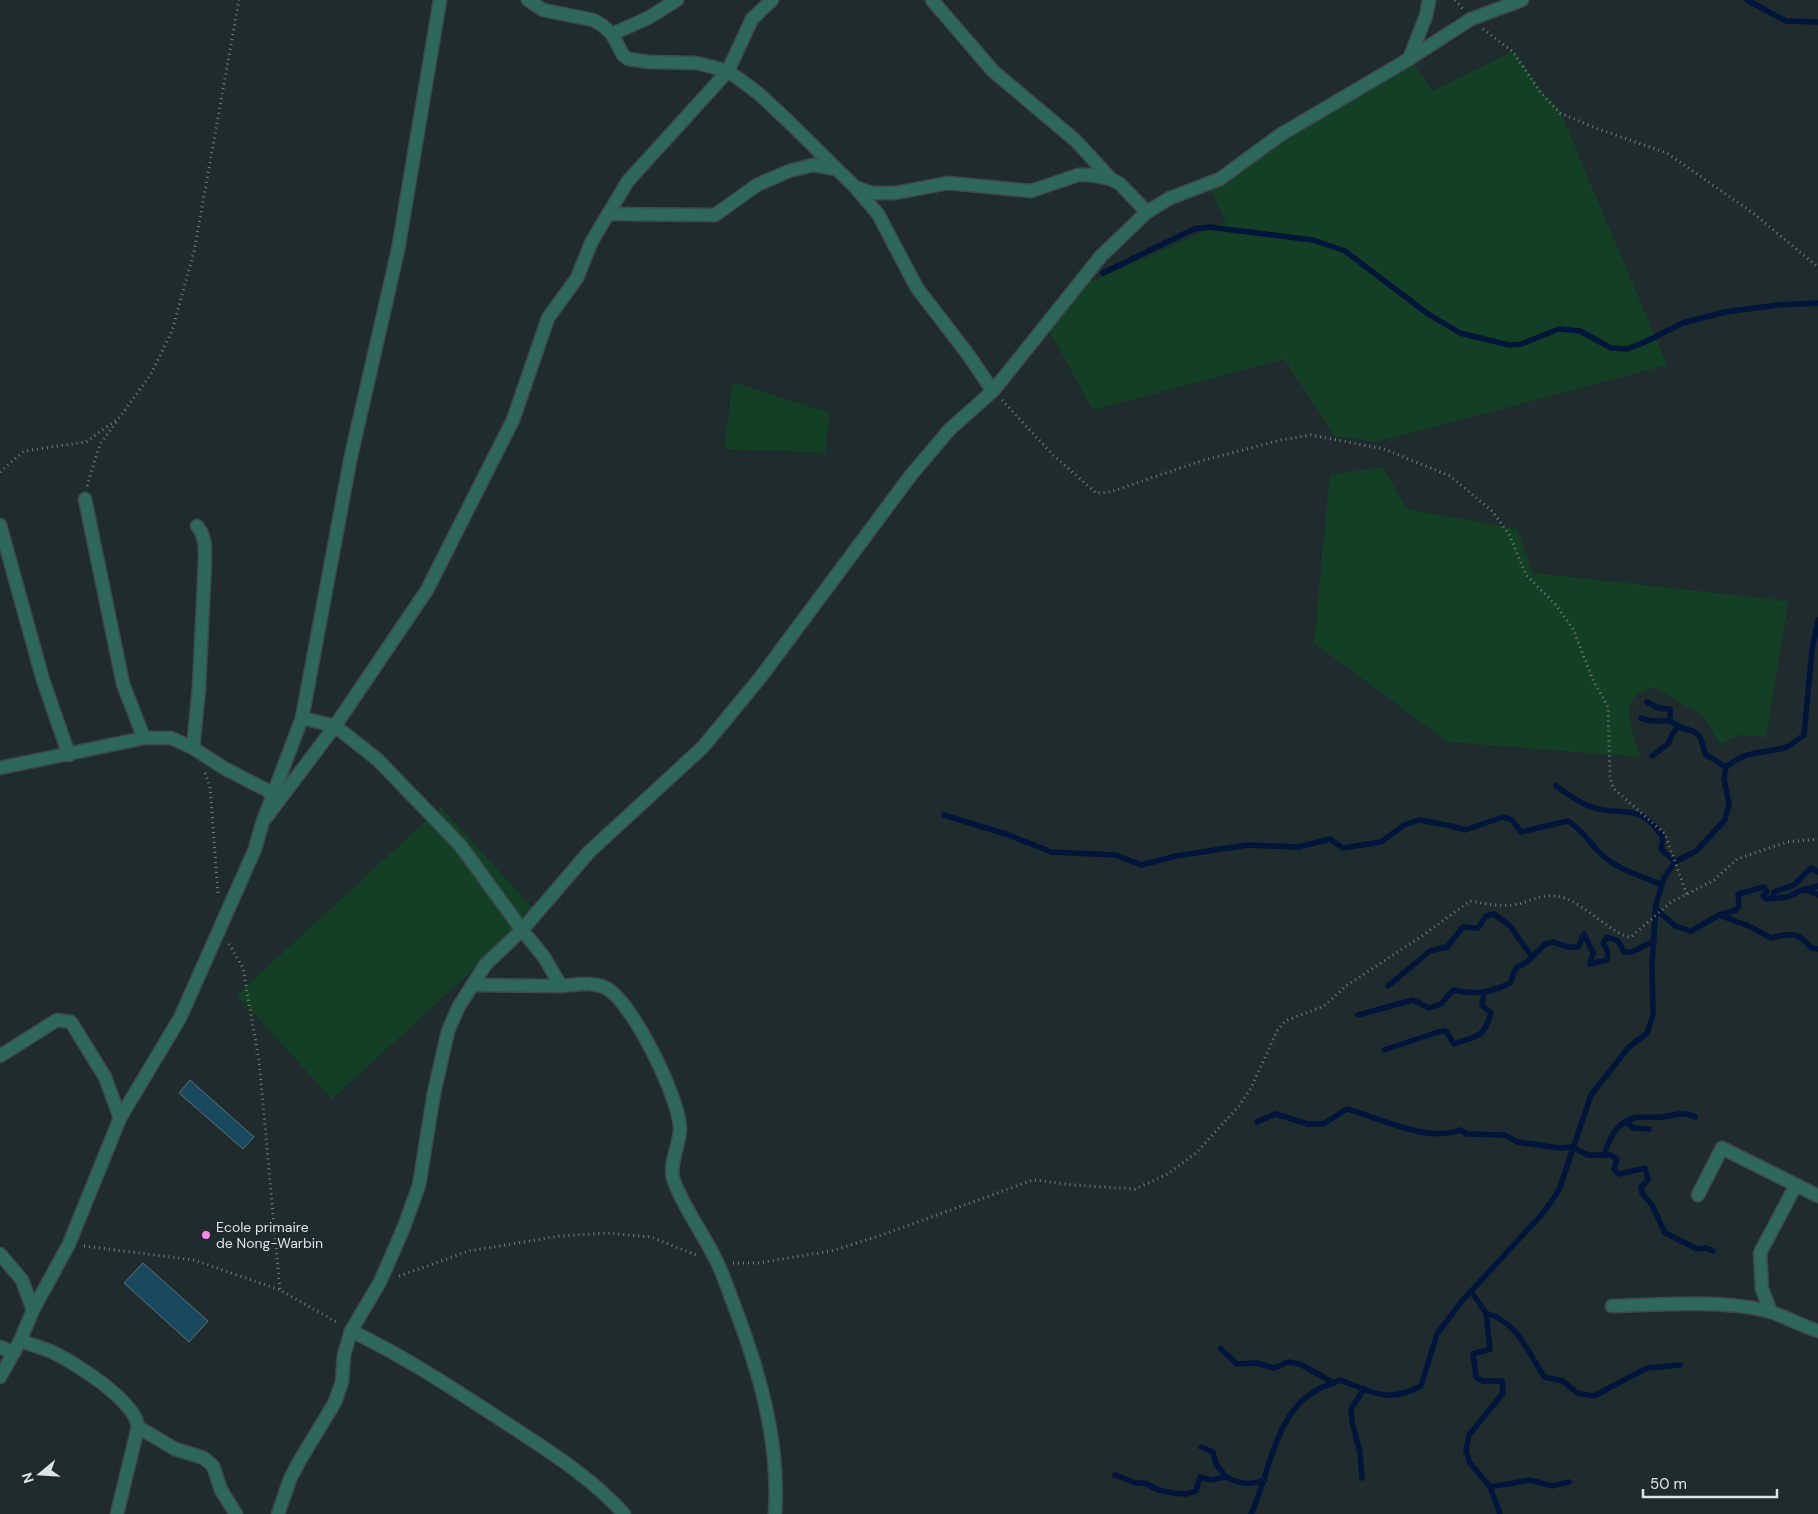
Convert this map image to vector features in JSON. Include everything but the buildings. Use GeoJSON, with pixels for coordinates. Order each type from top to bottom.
{"type":"FeatureCollection","features":[{"type":"Feature","properties":{"kind":"street"},"geometry":{"type":"LineString","coordinates":[[0,1378],[20,1341],[32,1310],[69,1244],[120,1118],[180,1018],[255,849],[262,824],[302,718],[351,456],[398,250],[440,0]]}},
{"type":"Feature","properties":{"kind":"street"},"geometry":{"type":"LineString","coordinates":[[528,0],[543,10],[593,20],[612,34],[623,55],[628,59],[649,62],[698,63],[728,71],[758,93],[855,187],[878,214],[917,288],[967,353],[992,391]]}},
{"type":"Feature","properties":{"kind":"street"},"geometry":{"type":"LineString","coordinates":[[612,34],[648,18],[677,0]]}},
{"type":"Feature","properties":{"kind":"street"},"geometry":{"type":"LineString","coordinates":[[262,824],[335,726],[427,590],[514,420],[548,318],[577,278],[592,241],[628,181],[728,71],[752,19],[772,0]]}},
{"type":"Feature","properties":{"kind":"street"},"geometry":{"type":"LineString","coordinates":[[932,0],[993,71],[1075,140],[1111,179]]}},
{"type":"Feature","properties":{"kind":"street"},"geometry":{"type":"LineString","coordinates":[[1409,59],[1426,16],[1429,0]]}},
{"type":"Feature","properties":{"kind":"street"},"geometry":{"type":"LineString","coordinates":[[278,1514],[290,1479],[335,1402],[342,1382],[344,1355],[352,1331],[380,1282],[419,1185],[434,1093],[448,1031],[472,985],[497,952],[522,930],[589,852],[703,747],[760,678],[911,475],[950,429],[992,391],[1101,256],[1147,212],[1170,198],[1220,179],[1280,135],[1409,59],[1471,19],[1522,0]]}},
{"type":"Feature","properties":{"kind":"street"},"geometry":{"type":"LineString","coordinates":[[608,214],[715,215],[757,185],[789,171],[813,165],[836,169]]}},
{"type":"Feature","properties":{"kind":"street"},"geometry":{"type":"LineString","coordinates":[[855,187],[872,193],[895,193],[948,183],[1031,191],[1078,175],[1090,174],[1111,179],[1120,184],[1147,212]]}},
{"type":"Feature","properties":{"kind":"street"},"geometry":{"type":"LineString","coordinates":[[85,499],[123,684],[144,738]]}},
{"type":"Feature","properties":{"kind":"street"},"geometry":{"type":"LineString","coordinates":[[0,525],[43,680],[69,755]]}},
{"type":"Feature","properties":{"kind":"street"},"geometry":{"type":"LineString","coordinates":[[193,748],[199,688],[205,561],[205,543],[202,531],[197,526]]}},
{"type":"Feature","properties":{"kind":"street"},"geometry":{"type":"LineString","coordinates":[[302,718],[335,726],[378,760],[460,845],[544,958],[561,986]]}},
{"type":"Feature","properties":{"kind":"street"},"geometry":{"type":"LineString","coordinates":[[0,768],[144,738],[171,738],[193,748],[224,768],[274,794]]}},
{"type":"Feature","properties":{"kind":"street"},"geometry":{"type":"LineString","coordinates":[[472,985],[561,986],[593,984],[606,988],[617,998],[652,1050],[666,1076],[677,1108],[680,1129],[673,1176],[718,1263],[748,1340],[775,1456],[777,1486],[775,1514]]}},
{"type":"Feature","properties":{"kind":"street"},"geometry":{"type":"LineString","coordinates":[[0,1056],[57,1020],[71,1022],[104,1077],[120,1118]]}},
{"type":"Feature","properties":{"kind":"street"},"geometry":{"type":"LineString","coordinates":[[1698,1195],[1722,1148],[1818,1196]]}},
{"type":"Feature","properties":{"kind":"street"},"geometry":{"type":"LineString","coordinates":[[1771,1312],[1762,1289],[1760,1253],[1796,1185]]}},
{"type":"Feature","properties":{"kind":"street"},"geometry":{"type":"LineString","coordinates":[[0,1254],[22,1280],[32,1310]]}},
{"type":"Feature","properties":{"kind":"street"},"geometry":{"type":"LineString","coordinates":[[1612,1306],[1710,1304],[1771,1312],[1795,1324],[1818,1331]]}},
{"type":"Feature","properties":{"kind":"street"},"geometry":{"type":"LineString","coordinates":[[352,1331],[395,1352],[562,1460],[609,1497],[624,1514]]}},
{"type":"Feature","properties":{"kind":"street"},"geometry":{"type":"LineString","coordinates":[[20,1341],[52,1352],[96,1379],[131,1408],[137,1418],[138,1427],[117,1514]]}},
{"type":"Feature","properties":{"kind":"street"},"geometry":{"type":"LineString","coordinates":[[0,1347],[14,1353]]}},
{"type":"Feature","properties":{"kind":"street"},"geometry":{"type":"LineString","coordinates":[[138,1427],[175,1449],[204,1458],[213,1466],[221,1490],[236,1514]]}},
{"type":"Feature","properties":{"kind":"path"},"geometry":{"type":"LineString","coordinates":[[85,499],[88,478],[100,444],[151,374],[172,331],[194,252],[239,0]]}},
{"type":"Feature","properties":{"kind":"path"},"geometry":{"type":"LineString","coordinates":[[1455,0],[1471,19],[1513,52],[1541,93],[1560,113],[1598,130],[1667,153],[1753,214],[1818,267]]}},
{"type":"Feature","properties":{"kind":"path"},"geometry":{"type":"LineString","coordinates":[[992,391],[1052,454],[1096,493],[1110,492],[1201,461],[1281,440],[1311,435],[1384,449],[1450,476],[1492,511],[1510,534],[1526,575],[1556,605],[1573,629],[1593,680],[1608,707],[1610,776],[1613,788],[1665,834],[1687,895]]}},
{"type":"Feature","properties":{"kind":"path"},"geometry":{"type":"LineString","coordinates":[[0,472],[24,451],[86,442],[120,417]]}},
{"type":"Feature","properties":{"kind":"path"},"geometry":{"type":"LineString","coordinates":[[193,748],[210,787],[219,900]]}},
{"type":"Feature","properties":{"kind":"path"},"geometry":{"type":"LineString","coordinates":[[380,1282],[469,1251],[560,1236],[607,1234],[650,1237],[718,1263],[758,1263],[831,1251],[891,1232],[1033,1180],[1135,1189],[1166,1175],[1196,1153],[1239,1106],[1251,1088],[1270,1043],[1284,1021],[1324,1006],[1346,986],[1422,936],[1470,900],[1513,905],[1544,894],[1566,898],[1591,911],[1624,937],[1631,937],[1671,902],[1713,881],[1737,859],[1788,842],[1818,839]]}},
{"type":"Feature","properties":{"kind":"path"},"geometry":{"type":"LineString","coordinates":[[220,927],[243,968],[257,1052],[280,1290]]}},
{"type":"Feature","properties":{"kind":"path"},"geometry":{"type":"LineString","coordinates":[[69,1244],[194,1260],[280,1290],[352,1331]]}},
{"type":"Feature","properties":{"kind":"green space"},"geometry":{"type":"Polygon","coordinates":[[[1514,51],[1541,91],[1560,111],[1667,365],[1377,442],[1335,436],[1284,359],[1093,410],[1046,325],[1082,286],[1226,222],[1208,184],[1275,131],[1409,57],[1433,91],[1514,51]]]}},
{"type":"Feature","properties":{"kind":"green space"},"geometry":{"type":"Polygon","coordinates":[[[733,382],[830,413],[825,453],[724,449],[733,382]]]}},
{"type":"Feature","properties":{"kind":"green space"},"geometry":{"type":"Polygon","coordinates":[[[1383,467],[1407,509],[1517,529],[1533,573],[1788,601],[1766,737],[1739,735],[1720,744],[1703,716],[1654,687],[1637,695],[1630,704],[1631,728],[1641,757],[1448,742],[1314,643],[1330,475],[1383,467]]]}},
{"type":"Feature","properties":{"kind":"green space"},"geometry":{"type":"Polygon","coordinates":[[[441,807],[536,912],[332,1099],[237,995],[441,807]]]}},
{"type":"Feature","properties":{"kind":"waterway"},"geometry":{"type":"LineString","coordinates":[[1747,0],[1786,21],[1818,22]]}},
{"type":"Feature","properties":{"kind":"waterway"},"geometry":{"type":"LineString","coordinates":[[1103,273],[1194,229],[1209,227],[1313,240],[1345,251],[1428,314],[1460,333],[1509,345],[1521,344],[1559,329],[1580,331],[1611,348],[1627,349],[1683,323],[1725,312],[1777,305],[1818,303]]}},
{"type":"Feature","properties":{"kind":"waterway"},"geometry":{"type":"LineString","coordinates":[[1251,1514],[1274,1448],[1289,1417],[1299,1404],[1315,1391],[1340,1380],[1371,1392],[1389,1395],[1409,1391],[1421,1386],[1437,1334],[1462,1301],[1544,1212],[1559,1190],[1591,1095],[1628,1048],[1647,1033],[1653,1015],[1652,965],[1656,904],[1664,878],[1675,862],[1696,851],[1725,820],[1729,804],[1724,779],[1726,767],[1747,755],[1787,747],[1804,735],[1812,650],[1818,620]]}},
{"type":"Feature","properties":{"kind":"waterway"},"geometry":{"type":"LineString","coordinates":[[1647,702],[1658,708],[1670,709],[1670,721]]}},
{"type":"Feature","properties":{"kind":"waterway"},"geometry":{"type":"LineString","coordinates":[[1641,718],[1651,721],[1670,721],[1683,729],[1693,731],[1700,737],[1705,754],[1726,767]]}},
{"type":"Feature","properties":{"kind":"waterway"},"geometry":{"type":"LineString","coordinates":[[1652,756],[1669,743],[1672,734],[1678,727]]}},
{"type":"Feature","properties":{"kind":"waterway"},"geometry":{"type":"LineString","coordinates":[[1556,786],[1586,805],[1609,811],[1628,812],[1645,818],[1663,838],[1661,849],[1675,862]]}},
{"type":"Feature","properties":{"kind":"waterway"},"geometry":{"type":"LineString","coordinates":[[944,815],[1006,834],[1051,852],[1116,855],[1141,865],[1176,856],[1247,845],[1299,847],[1330,839],[1343,848],[1381,842],[1404,825],[1419,820],[1465,830],[1503,817],[1512,820],[1521,832],[1568,821],[1578,828],[1608,860],[1623,869],[1662,885]]}},
{"type":"Feature","properties":{"kind":"waterway"},"geometry":{"type":"LineString","coordinates":[[1772,898],[1774,892],[1794,885],[1811,868],[1818,872]]}},
{"type":"Feature","properties":{"kind":"waterway"},"geometry":{"type":"LineString","coordinates":[[1719,915],[1736,910],[1739,906],[1738,894],[1764,887],[1767,892],[1763,896],[1766,899],[1788,897],[1800,891],[1818,886]]}},
{"type":"Feature","properties":{"kind":"waterway"},"geometry":{"type":"LineString","coordinates":[[1805,889],[1818,895]]}},
{"type":"Feature","properties":{"kind":"waterway"},"geometry":{"type":"LineString","coordinates":[[1656,909],[1675,926],[1691,931],[1719,915],[1751,927],[1771,938],[1789,934],[1798,936],[1811,948],[1818,949]]}},
{"type":"Feature","properties":{"kind":"waterway"},"geometry":{"type":"LineString","coordinates":[[1388,986],[1430,951],[1447,947],[1463,927],[1478,928],[1486,916],[1494,914],[1510,926],[1532,957]]}},
{"type":"Feature","properties":{"kind":"waterway"},"geometry":{"type":"LineString","coordinates":[[1358,1015],[1413,1000],[1429,1008],[1441,1004],[1453,990],[1475,993],[1496,989],[1510,983],[1516,968],[1527,962],[1545,944],[1554,942],[1567,947],[1578,947],[1584,934],[1593,953],[1590,964],[1607,960],[1608,952],[1603,943],[1607,937],[1618,941],[1624,952],[1632,952],[1654,941]]}},
{"type":"Feature","properties":{"kind":"waterway"},"geometry":{"type":"LineString","coordinates":[[1384,1050],[1438,1032],[1446,1031],[1454,1044],[1478,1035],[1485,1028],[1491,1013],[1482,1005],[1484,993]]}},
{"type":"Feature","properties":{"kind":"waterway"},"geometry":{"type":"LineString","coordinates":[[1257,1122],[1275,1114],[1308,1124],[1323,1124],[1347,1109],[1418,1131],[1447,1133],[1460,1130],[1467,1134],[1504,1135],[1518,1142],[1559,1148],[1572,1147],[1588,1155],[1611,1155],[1617,1159],[1614,1169],[1619,1174],[1645,1168],[1648,1180],[1641,1187],[1642,1193],[1652,1205],[1665,1233],[1697,1249],[1706,1248],[1713,1251]]}},
{"type":"Feature","properties":{"kind":"waterway"},"geometry":{"type":"LineString","coordinates":[[1604,1155],[1614,1132],[1622,1123],[1628,1120],[1637,1117],[1662,1117],[1679,1114],[1695,1117]]}},
{"type":"Feature","properties":{"kind":"waterway"},"geometry":{"type":"LineString","coordinates":[[1626,1121],[1633,1128],[1649,1129]]}},
{"type":"Feature","properties":{"kind":"waterway"},"geometry":{"type":"LineString","coordinates":[[1471,1291],[1486,1313],[1490,1349],[1473,1354],[1476,1377],[1482,1381],[1502,1381],[1503,1393],[1469,1435],[1466,1451],[1470,1463],[1490,1487],[1500,1514]]}},
{"type":"Feature","properties":{"kind":"waterway"},"geometry":{"type":"LineString","coordinates":[[1486,1313],[1506,1323],[1514,1331],[1527,1348],[1544,1377],[1563,1381],[1577,1393],[1594,1396],[1647,1368],[1680,1365]]}},
{"type":"Feature","properties":{"kind":"waterway"},"geometry":{"type":"LineString","coordinates":[[1221,1349],[1237,1364],[1256,1363],[1274,1368],[1288,1362],[1300,1364],[1334,1383]]}},
{"type":"Feature","properties":{"kind":"waterway"},"geometry":{"type":"LineString","coordinates":[[1362,1478],[1360,1452],[1352,1422],[1351,1409],[1364,1389]]}},
{"type":"Feature","properties":{"kind":"waterway"},"geometry":{"type":"LineString","coordinates":[[1201,1447],[1213,1452],[1216,1464],[1226,1477]]}},
{"type":"Feature","properties":{"kind":"waterway"},"geometry":{"type":"LineString","coordinates":[[1115,1475],[1136,1483],[1145,1483],[1158,1490],[1187,1494],[1196,1491],[1200,1477],[1211,1480],[1226,1477],[1236,1482],[1245,1483],[1265,1480]]}},
{"type":"Feature","properties":{"kind":"waterway"},"geometry":{"type":"LineString","coordinates":[[1490,1487],[1530,1480],[1552,1486],[1569,1482]]}},
{"type":"Feature","properties":{"kind":"place","name":"Ecole primaire de Nong-Warbin"},"geometry":{"type":"Point","coordinates":[206,1235]}}]}
